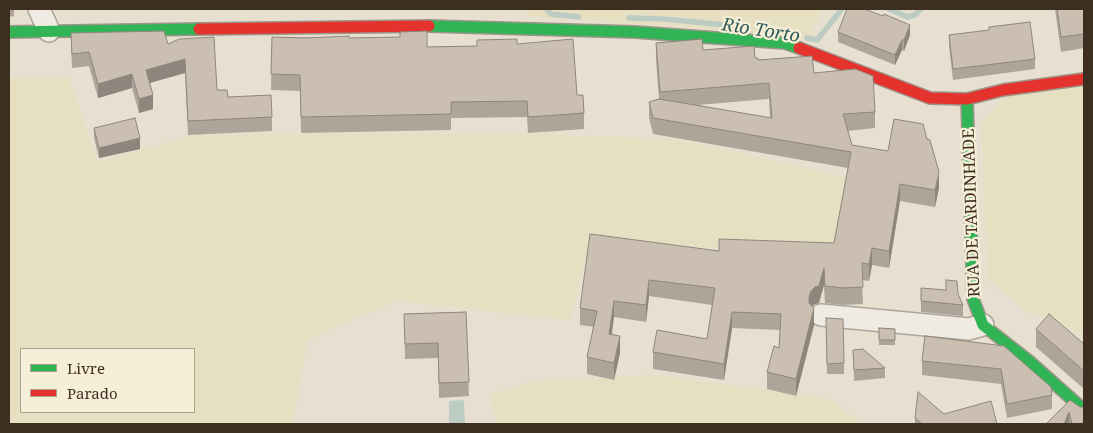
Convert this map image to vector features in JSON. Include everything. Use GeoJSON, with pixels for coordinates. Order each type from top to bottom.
{"type":"FeatureCollection","features":[{"type":"Feature","properties":{"kind":"street"},"geometry":{"type":"LineString","coordinates":[[40,9],[49,31]]}},
{"type":"Feature","properties":{"kind":"street"},"geometry":{"type":"LineString","coordinates":[[9,32],[419,26],[635,32],[785,43],[930,98],[967,99],[1003,90],[1084,79]]}},
{"type":"Feature","properties":{"kind":"street","name":"RUA DE TARDINHADE"},"geometry":{"type":"LineString","coordinates":[[967,99],[973,298],[983,325]]}},
{"type":"Feature","properties":{"kind":"street"},"geometry":{"type":"LineString","coordinates":[[821,315],[969,329],[983,325],[1029,361],[1084,410]]}},
{"type":"Feature","properties":{"kind":"shaded area"},"geometry":{"type":"Polygon","coordinates":[[[526,9],[823,9],[809,37],[527,16],[526,9]]]}},
{"type":"Feature","properties":{"kind":"shaded area"},"geometry":{"type":"Polygon","coordinates":[[[9,77],[68,77],[98,162],[195,135],[505,133],[678,139],[854,179],[850,258],[590,239],[570,320],[395,301],[308,339],[292,424],[9,424],[9,77]]]}},
{"type":"Feature","properties":{"kind":"shaded area"},"geometry":{"type":"Polygon","coordinates":[[[1084,87],[1084,335],[1026,311],[988,279],[981,122],[1007,94],[1084,87]]]}},
{"type":"Feature","properties":{"kind":"shaded area"},"geometry":{"type":"Polygon","coordinates":[[[658,375],[829,399],[863,424],[498,424],[490,395],[535,381],[658,375]]]}},
{"type":"Feature","properties":{"kind":"shaded area"},"geometry":{"type":"Polygon","coordinates":[[[464,400],[465,424],[449,424],[449,401],[464,400]]]}},
{"type":"Feature","properties":{"kind":"building"},"geometry":{"type":"Polygon","coordinates":[[[847,9],[864,9],[883,16],[884,14],[910,25],[895,55],[838,32],[847,9]]]}},
{"type":"Feature","properties":{"kind":"building"},"geometry":{"type":"Polygon","coordinates":[[[1057,9],[1084,9],[1084,34],[1061,37],[1057,9]]]}},
{"type":"Feature","properties":{"kind":"building"},"geometry":{"type":"Polygon","coordinates":[[[1030,22],[1035,59],[953,69],[949,35],[989,30],[989,27],[1030,22]]]}},
{"type":"Feature","properties":{"kind":"building"},"geometry":{"type":"Polygon","coordinates":[[[164,31],[168,44],[179,39],[214,37],[217,90],[227,90],[228,97],[271,95],[272,117],[188,121],[185,59],[146,70],[153,95],[139,99],[132,74],[98,84],[89,52],[72,54],[71,33],[164,31]]]}},
{"type":"Feature","properties":{"kind":"building"},"geometry":{"type":"Polygon","coordinates":[[[427,31],[427,47],[477,46],[477,40],[517,39],[517,44],[573,39],[577,95],[583,95],[584,113],[528,117],[527,101],[451,102],[451,114],[301,117],[300,75],[271,74],[272,37],[400,37],[400,32],[427,31]]]}},
{"type":"Feature","properties":{"kind":"building"},"geometry":{"type":"Polygon","coordinates":[[[702,39],[703,50],[754,46],[755,58],[758,58],[758,60],[812,56],[814,73],[855,69],[873,76],[875,112],[843,114],[852,145],[888,151],[894,119],[923,124],[927,139],[930,140],[939,172],[935,190],[900,184],[889,251],[872,248],[869,264],[862,263],[863,287],[843,288],[825,286],[824,268],[819,286],[811,291],[809,297],[809,303],[814,308],[796,379],[767,372],[774,346],[779,348],[781,314],[732,312],[724,364],[653,352],[657,330],[707,339],[715,288],[649,280],[646,305],[614,301],[609,334],[620,336],[614,363],[587,357],[597,311],[580,308],[590,234],[719,251],[719,239],[834,243],[851,152],[653,118],[649,102],[659,99],[772,118],[769,83],[660,92],[656,43],[702,39]]]}},
{"type":"Feature","properties":{"kind":"building"},"geometry":{"type":"Polygon","coordinates":[[[135,118],[140,138],[99,148],[94,128],[135,118]]]}},
{"type":"Feature","properties":{"kind":"building"},"geometry":{"type":"Polygon","coordinates":[[[946,280],[957,281],[958,294],[963,305],[921,301],[921,288],[946,290],[946,280]]]}},
{"type":"Feature","properties":{"kind":"building"},"geometry":{"type":"Polygon","coordinates":[[[466,312],[469,382],[439,383],[438,343],[405,344],[404,314],[466,312]]]}},
{"type":"Feature","properties":{"kind":"building"},"geometry":{"type":"Polygon","coordinates":[[[1049,314],[1084,344],[1084,371],[1036,329],[1049,314]]]}},
{"type":"Feature","properties":{"kind":"building"},"geometry":{"type":"Polygon","coordinates":[[[826,318],[843,319],[844,363],[827,364],[826,318]]]}},
{"type":"Feature","properties":{"kind":"building"},"geometry":{"type":"Polygon","coordinates":[[[879,328],[895,329],[895,340],[879,340],[879,328]]]}},
{"type":"Feature","properties":{"kind":"building"},"geometry":{"type":"Polygon","coordinates":[[[925,336],[1004,346],[1051,387],[1052,395],[1007,404],[1001,369],[922,361],[925,336]]]}},
{"type":"Feature","properties":{"kind":"building"},"geometry":{"type":"Polygon","coordinates":[[[863,349],[885,368],[854,370],[853,350],[863,349]]]}},
{"type":"Feature","properties":{"kind":"building"},"geometry":{"type":"Polygon","coordinates":[[[918,392],[944,414],[991,401],[997,424],[922,424],[915,418],[918,392]]]}},
{"type":"Feature","properties":{"kind":"building"},"geometry":{"type":"Polygon","coordinates":[[[1070,400],[1080,407],[1084,407],[1084,424],[1072,424],[1069,412],[1064,424],[1046,424],[1070,400]]]}},
{"type":"Feature","properties":{"kind":"waterway","name":"Rio Torto"},"geometry":{"type":"LineString","coordinates":[[546,9],[551,14],[579,17]]}},
{"type":"Feature","properties":{"kind":"waterway","name":"Rio Torto"},"geometry":{"type":"LineString","coordinates":[[807,38],[817,40],[842,9]]}},
{"type":"Feature","properties":{"kind":"waterway","name":"Rio Torto"},"geometry":{"type":"LineString","coordinates":[[889,9],[907,17],[915,15],[921,9]]}},
{"type":"Feature","properties":{"kind":"waterway","name":"Rio Torto"},"geometry":{"type":"LineString","coordinates":[[629,18],[664,19],[736,26]]}},
{"type":"Feature","properties":{"kind":"traffic: fast"},"geometry":{"type":"LineString","coordinates":[[429,26],[635,32],[785,43],[799,48]]}},
{"type":"Feature","properties":{"kind":"traffic: fast"},"geometry":{"type":"LineString","coordinates":[[9,32],[199,29]]}},
{"type":"Feature","properties":{"kind":"traffic: fast"},"geometry":{"type":"LineString","coordinates":[[967,99],[973,299],[983,325],[1029,361],[1084,410]]}},
{"type":"Feature","properties":{"kind":"traffic: jam"},"geometry":{"type":"LineString","coordinates":[[199,29],[429,26]]}},
{"type":"Feature","properties":{"kind":"traffic: jam"},"geometry":{"type":"LineString","coordinates":[[799,48],[930,98],[967,99],[1003,90],[1084,79]]}}]}
